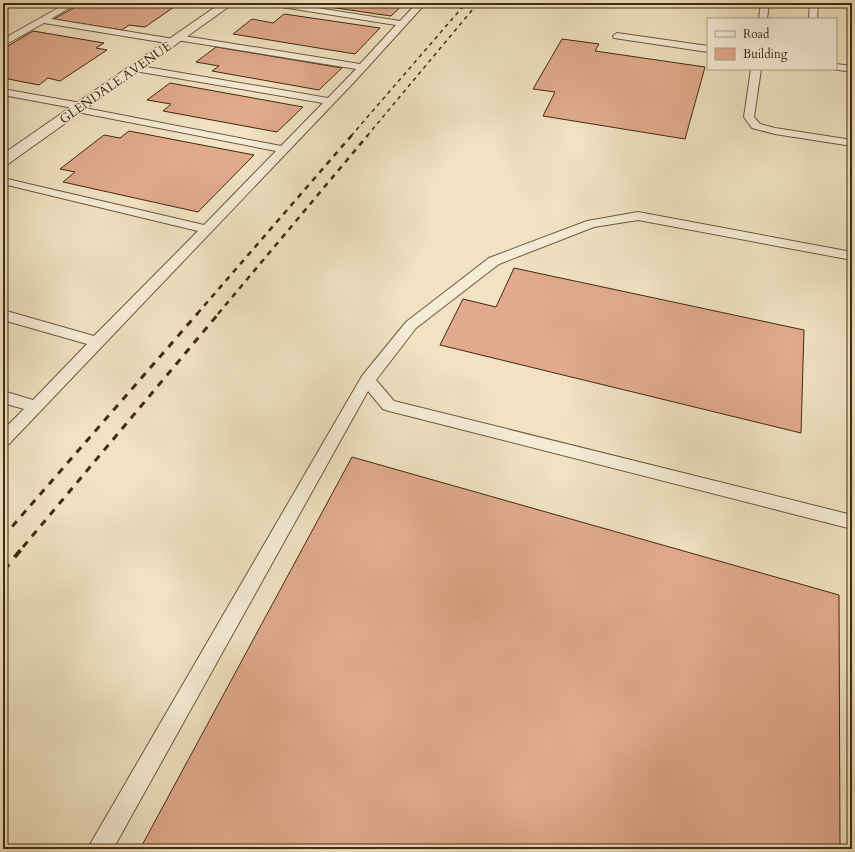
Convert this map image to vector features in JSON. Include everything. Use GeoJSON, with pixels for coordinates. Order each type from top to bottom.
{"type":"FeatureCollection","features":[{"type":"Feature","properties":{"kind":"street","name":"GLENDALE AVENUE"},"geometry":{"type":"LineString","coordinates":[[3,162],[176,40],[224,3]]}},
{"type":"Feature","properties":{"kind":"lane"},"geometry":{"type":"LineString","coordinates":[[3,43],[73,3]]}},
{"type":"Feature","properties":{"kind":"lane"},"geometry":{"type":"LineString","coordinates":[[270,3],[403,24]]}},
{"type":"Feature","properties":{"kind":"lane"},"geometry":{"type":"LineString","coordinates":[[3,440],[207,229],[282,149],[353,78],[422,3]]}},
{"type":"Feature","properties":{"kind":"lane"},"geometry":{"type":"LineString","coordinates":[[763,18],[765,3]]}},
{"type":"Feature","properties":{"kind":"lane"},"geometry":{"type":"LineString","coordinates":[[813,18],[814,3]]}},
{"type":"Feature","properties":{"kind":"lane"},"geometry":{"type":"LineString","coordinates":[[43,20],[362,67]]}},
{"type":"Feature","properties":{"kind":"lane"},"geometry":{"type":"LineString","coordinates":[[618,36],[707,49]]}},
{"type":"Feature","properties":{"kind":"lane"},"geometry":{"type":"LineString","coordinates":[[837,67],[852,69]]}},
{"type":"Feature","properties":{"kind":"lane"},"geometry":{"type":"LineString","coordinates":[[135,68],[330,101]]}},
{"type":"Feature","properties":{"kind":"lane"},"geometry":{"type":"LineString","coordinates":[[756,70],[749,117],[756,126],[775,131],[852,143]]}},
{"type":"Feature","properties":{"kind":"lane"},"geometry":{"type":"LineString","coordinates":[[3,92],[282,149]]}},
{"type":"Feature","properties":{"kind":"lane"},"geometry":{"type":"LineString","coordinates":[[3,181],[207,229]]}},
{"type":"Feature","properties":{"kind":"lane"},"geometry":{"type":"LineString","coordinates":[[100,849],[368,380],[411,324],[494,261],[591,224],[638,216],[852,256]]}},
{"type":"Feature","properties":{"kind":"lane"},"geometry":{"type":"LineString","coordinates":[[3,315],[97,342]]}},
{"type":"Feature","properties":{"kind":"lane"},"geometry":{"type":"LineString","coordinates":[[368,380],[389,405],[852,522]]}},
{"type":"Feature","properties":{"kind":"lane"},"geometry":{"type":"LineString","coordinates":[[3,397],[35,406]]}},
{"type":"Feature","properties":{"kind":"building"},"geometry":{"type":"Polygon","coordinates":[[[82,3],[164,3],[161,5],[174,7],[145,27],[129,25],[122,30],[54,19],[82,3]]]}},
{"type":"Feature","properties":{"kind":"building"},"geometry":{"type":"Polygon","coordinates":[[[301,3],[405,3],[391,16],[301,3]]]}},
{"type":"Feature","properties":{"kind":"building"},"geometry":{"type":"Polygon","coordinates":[[[284,14],[380,28],[355,54],[233,34],[252,19],[273,23],[284,14]]]}},
{"type":"Feature","properties":{"kind":"building"},"geometry":{"type":"Polygon","coordinates":[[[33,31],[104,43],[96,48],[107,50],[60,81],[48,78],[39,85],[3,78],[3,49],[33,31]]]}},
{"type":"Feature","properties":{"kind":"building"},"geometry":{"type":"Polygon","coordinates":[[[562,39],[599,44],[595,51],[705,67],[685,139],[543,116],[555,92],[533,89],[562,39]]]}},
{"type":"Feature","properties":{"kind":"building"},"geometry":{"type":"Polygon","coordinates":[[[216,47],[342,68],[319,90],[212,71],[219,66],[196,62],[216,47]]]}},
{"type":"Feature","properties":{"kind":"building"},"geometry":{"type":"Polygon","coordinates":[[[170,83],[303,107],[277,132],[163,111],[171,104],[147,100],[170,83]]]}},
{"type":"Feature","properties":{"kind":"building"},"geometry":{"type":"Polygon","coordinates":[[[129,131],[254,155],[198,212],[63,182],[75,172],[60,169],[104,135],[120,138],[129,131]]]}},
{"type":"Feature","properties":{"kind":"building"},"geometry":{"type":"Polygon","coordinates":[[[514,268],[804,330],[801,433],[440,345],[463,299],[496,307],[514,268]]]}},
{"type":"Feature","properties":{"kind":"building"},"geometry":{"type":"Polygon","coordinates":[[[352,457],[839,595],[840,849],[140,849],[352,457]]]}},
{"type":"Feature","properties":{"kind":"railway"},"geometry":{"type":"LineString","coordinates":[[351,136],[466,3]]}},
{"type":"Feature","properties":{"kind":"railway"},"geometry":{"type":"LineString","coordinates":[[367,136],[478,3]]}},
{"type":"Feature","properties":{"kind":"railway"},"geometry":{"type":"LineString","coordinates":[[197,314],[352,135]]}},
{"type":"Feature","properties":{"kind":"railway"},"geometry":{"type":"LineString","coordinates":[[218,314],[368,135]]}},
{"type":"Feature","properties":{"kind":"railway"},"geometry":{"type":"LineString","coordinates":[[3,537],[198,313]]}},
{"type":"Feature","properties":{"kind":"railway"},"geometry":{"type":"LineString","coordinates":[[23,547],[219,313]]}},
{"type":"Feature","properties":{"kind":"railway"},"geometry":{"type":"LineString","coordinates":[[3,571],[24,546]]}}]}
